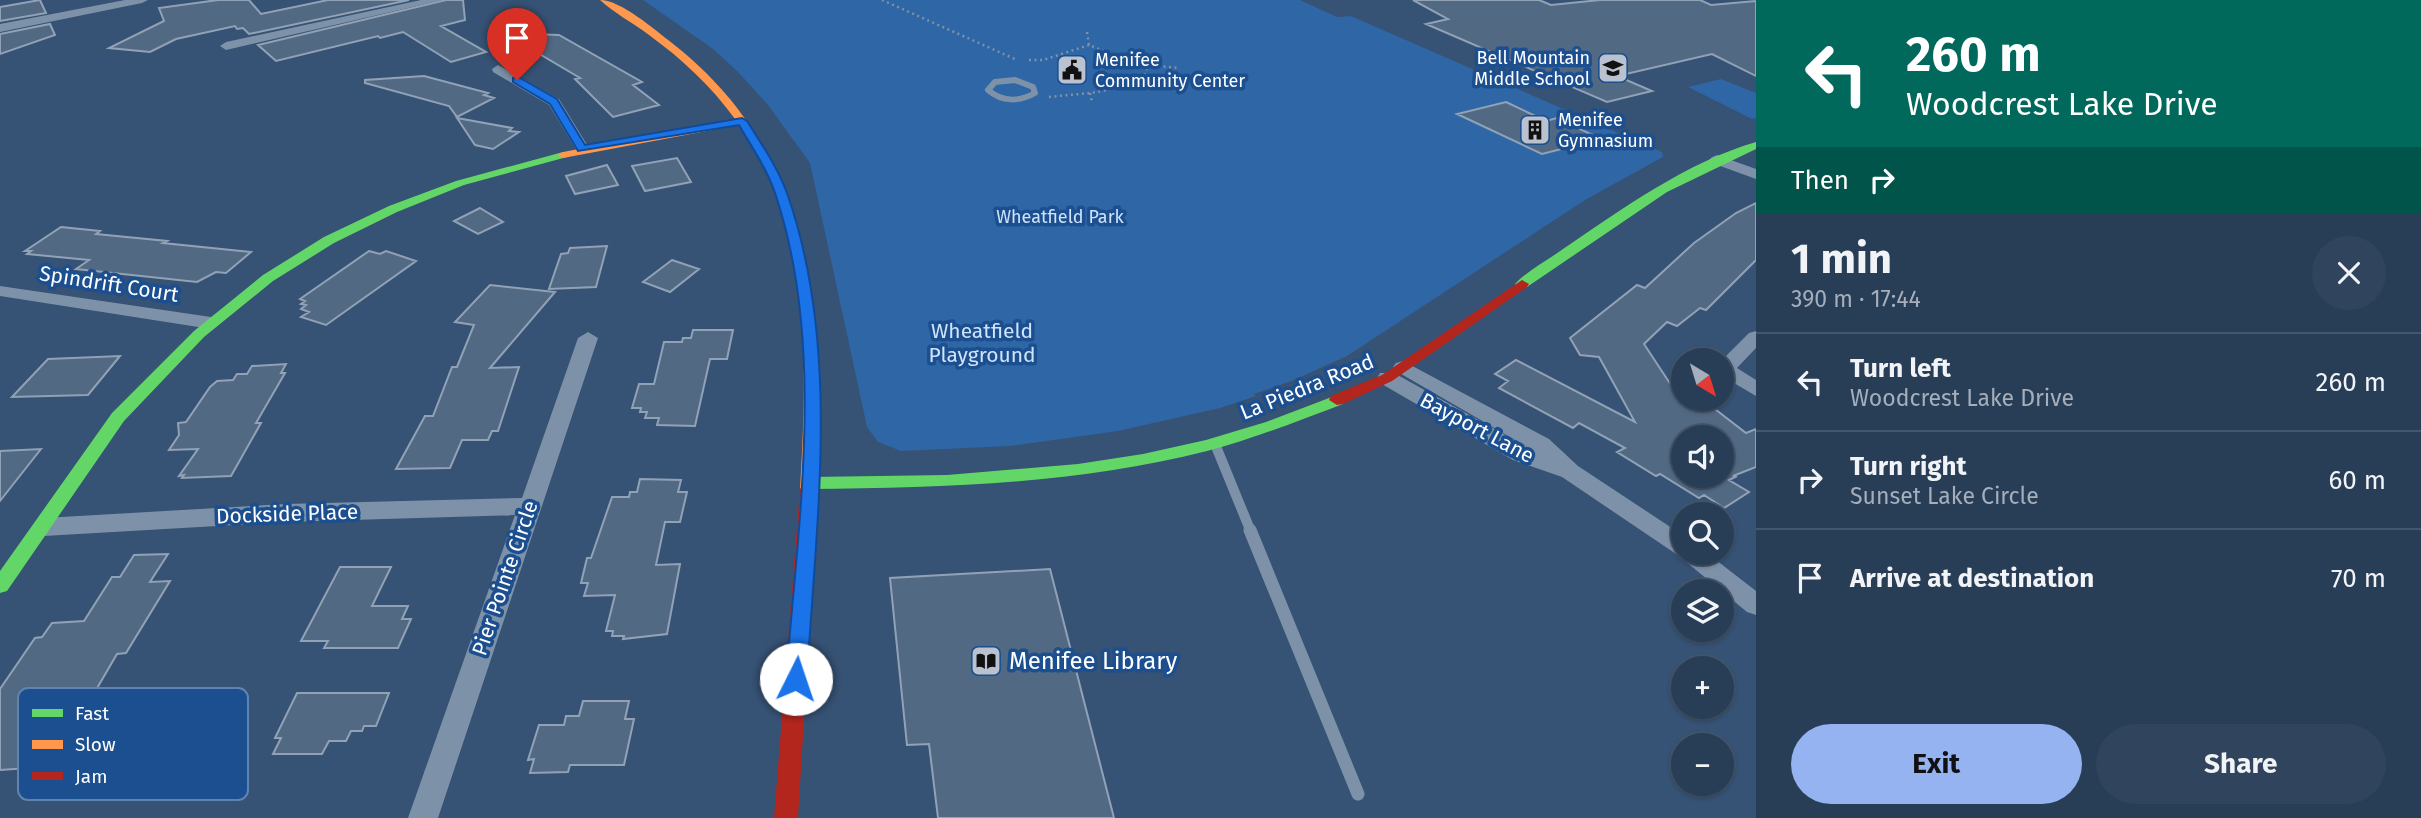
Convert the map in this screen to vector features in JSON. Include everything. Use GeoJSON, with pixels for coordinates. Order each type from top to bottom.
{"type":"FeatureCollection","features":[{"type":"Feature","properties":{"kind":"street"},"geometry":{"type":"LineString","coordinates":[[68,0],[75,13]]}},
{"type":"Feature","properties":{"kind":"street"},"geometry":{"type":"LineString","coordinates":[[0,28],[75,13],[95,4],[142,0]]}},
{"type":"Feature","properties":{"kind":"street"},"geometry":{"type":"LineString","coordinates":[[226,46],[437,0]]}},
{"type":"Feature","properties":{"kind":"street"},"geometry":{"type":"LineString","coordinates":[[604,0],[660,35],[691,60],[715,85],[742,121],[772,170],[797,249],[809,331],[812,447],[786,818]]}},
{"type":"Feature","properties":{"kind":"street"},"geometry":{"type":"LineString","coordinates":[[498,69],[554,102],[582,149]]}},
{"type":"Feature","properties":{"kind":"street"},"geometry":{"type":"LineString","coordinates":[[0,586],[44,527],[116,419],[211,323],[299,258],[364,222],[474,177],[582,149],[742,121]]}},
{"type":"Feature","properties":{"kind":"street","name":"La Piedra Road"},"geometry":{"type":"LineString","coordinates":[[810,484],[941,483],[1085,471],[1215,444],[1283,424],[1395,373],[1617,216],[1724,157],[1756,145]]}},
{"type":"Feature","properties":{"kind":"street"},"geometry":{"type":"LineString","coordinates":[[1724,157],[1756,164]]}},
{"type":"Feature","properties":{"kind":"street"},"geometry":{"type":"LineString","coordinates":[[1724,157],[1756,174]]}},
{"type":"Feature","properties":{"kind":"street","name":"Spindrift Court"},"geometry":{"type":"LineString","coordinates":[[0,291],[211,323]]}},
{"type":"Feature","properties":{"kind":"street"},"geometry":{"type":"LineString","coordinates":[[1756,337],[1725,369],[1756,389]]}},
{"type":"Feature","properties":{"kind":"street","name":"Pier Pointe Circle"},"geometry":{"type":"LineString","coordinates":[[423,818],[588,338]]}},
{"type":"Feature","properties":{"kind":"street","name":"Bayport Lane"},"geometry":{"type":"LineString","coordinates":[[1395,373],[1521,455],[1570,472],[1671,539]]}},
{"type":"Feature","properties":{"kind":"street","name":"Dockside Place"},"geometry":{"type":"LineString","coordinates":[[44,527],[286,513],[529,506]]}},
{"type":"Feature","properties":{"kind":"street"},"geometry":{"type":"LineString","coordinates":[[1705,565],[1756,605]]}},
{"type":"Feature","properties":{"kind":"lane"},"geometry":{"type":"LineString","coordinates":[[1001,80],[1028,83],[1033,86],[1035,93],[1017,100],[990,93],[990,84],[1001,80]]}},
{"type":"Feature","properties":{"kind":"lane"},"geometry":{"type":"LineString","coordinates":[[1215,444],[1358,794]]}},
{"type":"Feature","properties":{"kind":"path"},"geometry":{"type":"LineString","coordinates":[[882,0],[1015,59]]}},
{"type":"Feature","properties":{"kind":"path"},"geometry":{"type":"LineString","coordinates":[[1087,32],[1089,45]]}},
{"type":"Feature","properties":{"kind":"path"},"geometry":{"type":"LineString","coordinates":[[1029,60],[1044,60],[1089,45],[1139,65],[1179,68]]}},
{"type":"Feature","properties":{"kind":"path"},"geometry":{"type":"LineString","coordinates":[[1047,97],[1100,93],[1138,81],[1146,74],[1147,65]]}},
{"type":"Feature","properties":{"kind":"path"},"geometry":{"type":"LineString","coordinates":[[1090,93],[1092,102]]}},
{"type":"Feature","properties":{"kind":"green space","name":"Wheatfield Park"},"geometry":{"type":"Polygon","coordinates":[[[643,0],[1300,0],[1337,17],[1351,16],[1662,152],[1663,157],[1585,200],[1347,356],[1292,381],[1254,394],[1256,396],[1220,408],[1118,431],[1011,446],[901,451],[878,442],[867,427],[810,163],[768,105],[738,72],[713,49],[643,0]]]}},
{"type":"Feature","properties":{"kind":"green space"},"geometry":{"type":"Polygon","coordinates":[[[1721,79],[1756,93],[1756,118],[1752,119],[1688,87],[1721,79]]]}},
{"type":"Feature","properties":{"kind":"building"},"geometry":{"type":"Polygon","coordinates":[[[40,0],[46,13],[0,21],[0,7],[40,0]]]}},
{"type":"Feature","properties":{"kind":"building"},"geometry":{"type":"Polygon","coordinates":[[[218,0],[249,0],[261,14],[328,0],[409,0],[249,34],[243,28],[237,29],[235,26],[176,39],[150,52],[109,48],[164,21],[159,8],[218,0]]]}},
{"type":"Feature","properties":{"kind":"building"},"geometry":{"type":"Polygon","coordinates":[[[446,0],[463,0],[465,20],[441,26],[486,52],[451,62],[403,32],[276,61],[258,45],[446,0]]]}},
{"type":"Feature","properties":{"kind":"building"},"geometry":{"type":"Polygon","coordinates":[[[1413,0],[1539,0],[1551,5],[1600,0],[1700,0],[1711,5],[1756,1],[1756,76],[1712,54],[1617,76],[1652,91],[1607,102],[1426,24],[1448,19],[1413,0]]]}},
{"type":"Feature","properties":{"kind":"building"},"geometry":{"type":"Polygon","coordinates":[[[50,24],[55,35],[0,54],[0,34],[50,24]]]}},
{"type":"Feature","properties":{"kind":"building"},"geometry":{"type":"Polygon","coordinates":[[[504,33],[559,35],[642,82],[633,85],[659,105],[613,117],[575,79],[580,78],[504,33]]]}},
{"type":"Feature","properties":{"kind":"building"},"geometry":{"type":"Polygon","coordinates":[[[424,76],[488,93],[484,95],[494,98],[457,117],[449,106],[365,83],[365,80],[424,76]]]}},
{"type":"Feature","properties":{"kind":"building","name":"Menifee Gymnasium"},"geometry":{"type":"Polygon","coordinates":[[[1506,102],[1546,121],[1557,118],[1601,139],[1542,154],[1457,114],[1506,102]]]}},
{"type":"Feature","properties":{"kind":"building"},"geometry":{"type":"Polygon","coordinates":[[[457,118],[512,128],[509,131],[519,132],[493,149],[475,145],[457,118]]]}},
{"type":"Feature","properties":{"kind":"building"},"geometry":{"type":"Polygon","coordinates":[[[677,158],[691,182],[645,191],[632,166],[677,158]]]}},
{"type":"Feature","properties":{"kind":"building"},"geometry":{"type":"Polygon","coordinates":[[[607,165],[618,185],[575,194],[566,176],[607,165]]]}},
{"type":"Feature","properties":{"kind":"building"},"geometry":{"type":"Polygon","coordinates":[[[1756,203],[1756,260],[1706,310],[1700,308],[1677,326],[1667,322],[1644,344],[1671,385],[1671,411],[1718,411],[1746,433],[1756,429],[1756,467],[1734,476],[1734,425],[1671,425],[1671,481],[1660,474],[1656,476],[1617,452],[1625,448],[1579,423],[1573,428],[1499,388],[1508,381],[1495,374],[1516,360],[1635,422],[1599,357],[1580,355],[1570,338],[1637,285],[1645,288],[1694,243],[1736,213],[1756,203]]]}},
{"type":"Feature","properties":{"kind":"building"},"geometry":{"type":"Polygon","coordinates":[[[480,208],[503,222],[478,234],[454,221],[480,208]]]}},
{"type":"Feature","properties":{"kind":"building"},"geometry":{"type":"Polygon","coordinates":[[[61,227],[100,231],[96,234],[167,241],[163,243],[251,252],[226,273],[216,272],[197,282],[76,269],[89,260],[27,254],[31,251],[25,251],[61,227]]]}},
{"type":"Feature","properties":{"kind":"building"},"geometry":{"type":"Polygon","coordinates":[[[607,246],[596,287],[549,289],[561,254],[568,253],[570,248],[607,246]]]}},
{"type":"Feature","properties":{"kind":"building"},"geometry":{"type":"Polygon","coordinates":[[[369,251],[380,254],[386,251],[416,261],[326,325],[301,317],[309,312],[301,309],[306,305],[301,304],[305,301],[300,299],[369,251]]]}},
{"type":"Feature","properties":{"kind":"building"},"geometry":{"type":"Polygon","coordinates":[[[672,260],[699,269],[670,292],[643,282],[672,260]]]}},
{"type":"Feature","properties":{"kind":"building"},"geometry":{"type":"Polygon","coordinates":[[[490,285],[555,292],[490,368],[519,367],[498,431],[492,431],[488,440],[462,440],[450,468],[396,469],[425,416],[433,416],[452,367],[457,367],[474,325],[455,322],[490,285]]]}},
{"type":"Feature","properties":{"kind":"building"},"geometry":{"type":"Polygon","coordinates":[[[693,330],[733,330],[727,359],[710,359],[695,426],[657,425],[659,418],[645,418],[647,412],[640,412],[641,408],[632,408],[639,384],[654,384],[664,342],[682,342],[683,338],[691,338],[693,330]]]}},
{"type":"Feature","properties":{"kind":"building"},"geometry":{"type":"Polygon","coordinates":[[[120,356],[88,395],[12,397],[48,359],[120,356]]]}},
{"type":"Feature","properties":{"kind":"building"},"geometry":{"type":"Polygon","coordinates":[[[286,364],[281,373],[285,373],[256,423],[261,423],[231,476],[179,476],[198,449],[169,450],[179,435],[178,423],[186,422],[210,387],[217,381],[233,380],[237,374],[247,374],[252,366],[286,364]]]}},
{"type":"Feature","properties":{"kind":"building"},"geometry":{"type":"Polygon","coordinates":[[[41,449],[0,501],[0,451],[41,449]]]}},
{"type":"Feature","properties":{"kind":"building"},"geometry":{"type":"Polygon","coordinates":[[[640,479],[681,480],[678,492],[687,492],[680,522],[665,522],[656,565],[680,564],[667,634],[623,639],[624,636],[612,636],[613,631],[606,631],[615,595],[584,596],[588,583],[581,583],[587,558],[591,558],[612,497],[629,497],[630,492],[637,492],[640,479]]]}},
{"type":"Feature","properties":{"kind":"building"},"geometry":{"type":"Polygon","coordinates":[[[1734,483],[1749,492],[1733,502],[1715,502],[1704,495],[1699,498],[1683,488],[1734,488],[1734,483]]]}},
{"type":"Feature","properties":{"kind":"building"},"geometry":{"type":"Polygon","coordinates":[[[168,554],[150,582],[170,581],[126,653],[117,654],[97,688],[18,688],[18,769],[0,770],[0,689],[35,638],[42,637],[52,623],[84,621],[112,577],[120,577],[134,555],[168,554]]]}},
{"type":"Feature","properties":{"kind":"building"},"geometry":{"type":"Polygon","coordinates":[[[340,567],[391,567],[372,606],[408,606],[402,619],[411,619],[398,648],[324,648],[328,641],[301,641],[340,567]]]}},
{"type":"Feature","properties":{"kind":"building","name":"Menifee Library"},"geometry":{"type":"Polygon","coordinates":[[[1050,569],[1114,818],[938,818],[929,744],[907,745],[890,578],[1050,569]]]}},
{"type":"Feature","properties":{"kind":"building"},"geometry":{"type":"Polygon","coordinates":[[[297,693],[389,693],[376,726],[364,726],[362,731],[351,731],[346,741],[329,741],[322,754],[273,754],[281,738],[275,738],[297,693]]]}},
{"type":"Feature","properties":{"kind":"building"},"geometry":{"type":"Polygon","coordinates":[[[583,701],[629,701],[625,719],[634,719],[624,765],[570,765],[568,772],[530,773],[534,759],[528,760],[539,725],[564,725],[566,716],[579,716],[583,701]]]}},
{"type":"Feature","properties":{"kind":"traffic: fast"},"geometry":{"type":"LineString","coordinates":[[1522,284],[1634,207],[1693,174],[1756,145]]}},
{"type":"Feature","properties":{"kind":"traffic: fast"},"geometry":{"type":"LineString","coordinates":[[0,586],[118,417],[199,334],[268,278],[329,240],[393,209],[460,183],[563,155]]}},
{"type":"Feature","properties":{"kind":"traffic: fast"},"geometry":{"type":"LineString","coordinates":[[810,483],[1013,477],[1143,460],[1272,426],[1337,400]]}},
{"type":"Feature","properties":{"kind":"traffic: slow"},"geometry":{"type":"LineString","coordinates":[[604,0],[666,42],[708,79],[752,135],[776,181],[792,230],[803,280],[809,333],[812,386],[809,489]]}},
{"type":"Feature","properties":{"kind":"traffic: slow"},"geometry":{"type":"LineString","coordinates":[[563,155],[742,121]]}},
{"type":"Feature","properties":{"kind":"traffic: jam"},"geometry":{"type":"LineString","coordinates":[[1337,400],[1387,378],[1522,284]]}},
{"type":"Feature","properties":{"kind":"traffic: jam"},"geometry":{"type":"LineString","coordinates":[[786,818],[809,489]]}},
{"type":"Feature","properties":{"kind":"place","name":"Bell Mountain Middle School"},"geometry":{"type":"Point","coordinates":[1613,68]}},
{"type":"Feature","properties":{"kind":"place","name":"Menifee Community Center"},"geometry":{"type":"Point","coordinates":[1072,70]}},
{"type":"Feature","properties":{"kind":"place","name":"Menifee Gymnasium"},"geometry":{"type":"Point","coordinates":[1535,130]}},
{"type":"Feature","properties":{"kind":"place","name":"Menifee Library"},"geometry":{"type":"Point","coordinates":[986,661]}},
{"type":"Feature","properties":{"kind":"route"},"geometry":{"type":"LineString","coordinates":[[517,80],[554,102],[582,149],[742,121],[772,170],[797,249],[809,331],[812,447],[796,679]]}},
{"type":"Feature","properties":{"kind":"park label","name":"Wheatfield Playground"},"geometry":{"type":"Point","coordinates":[982,343]}}]}
